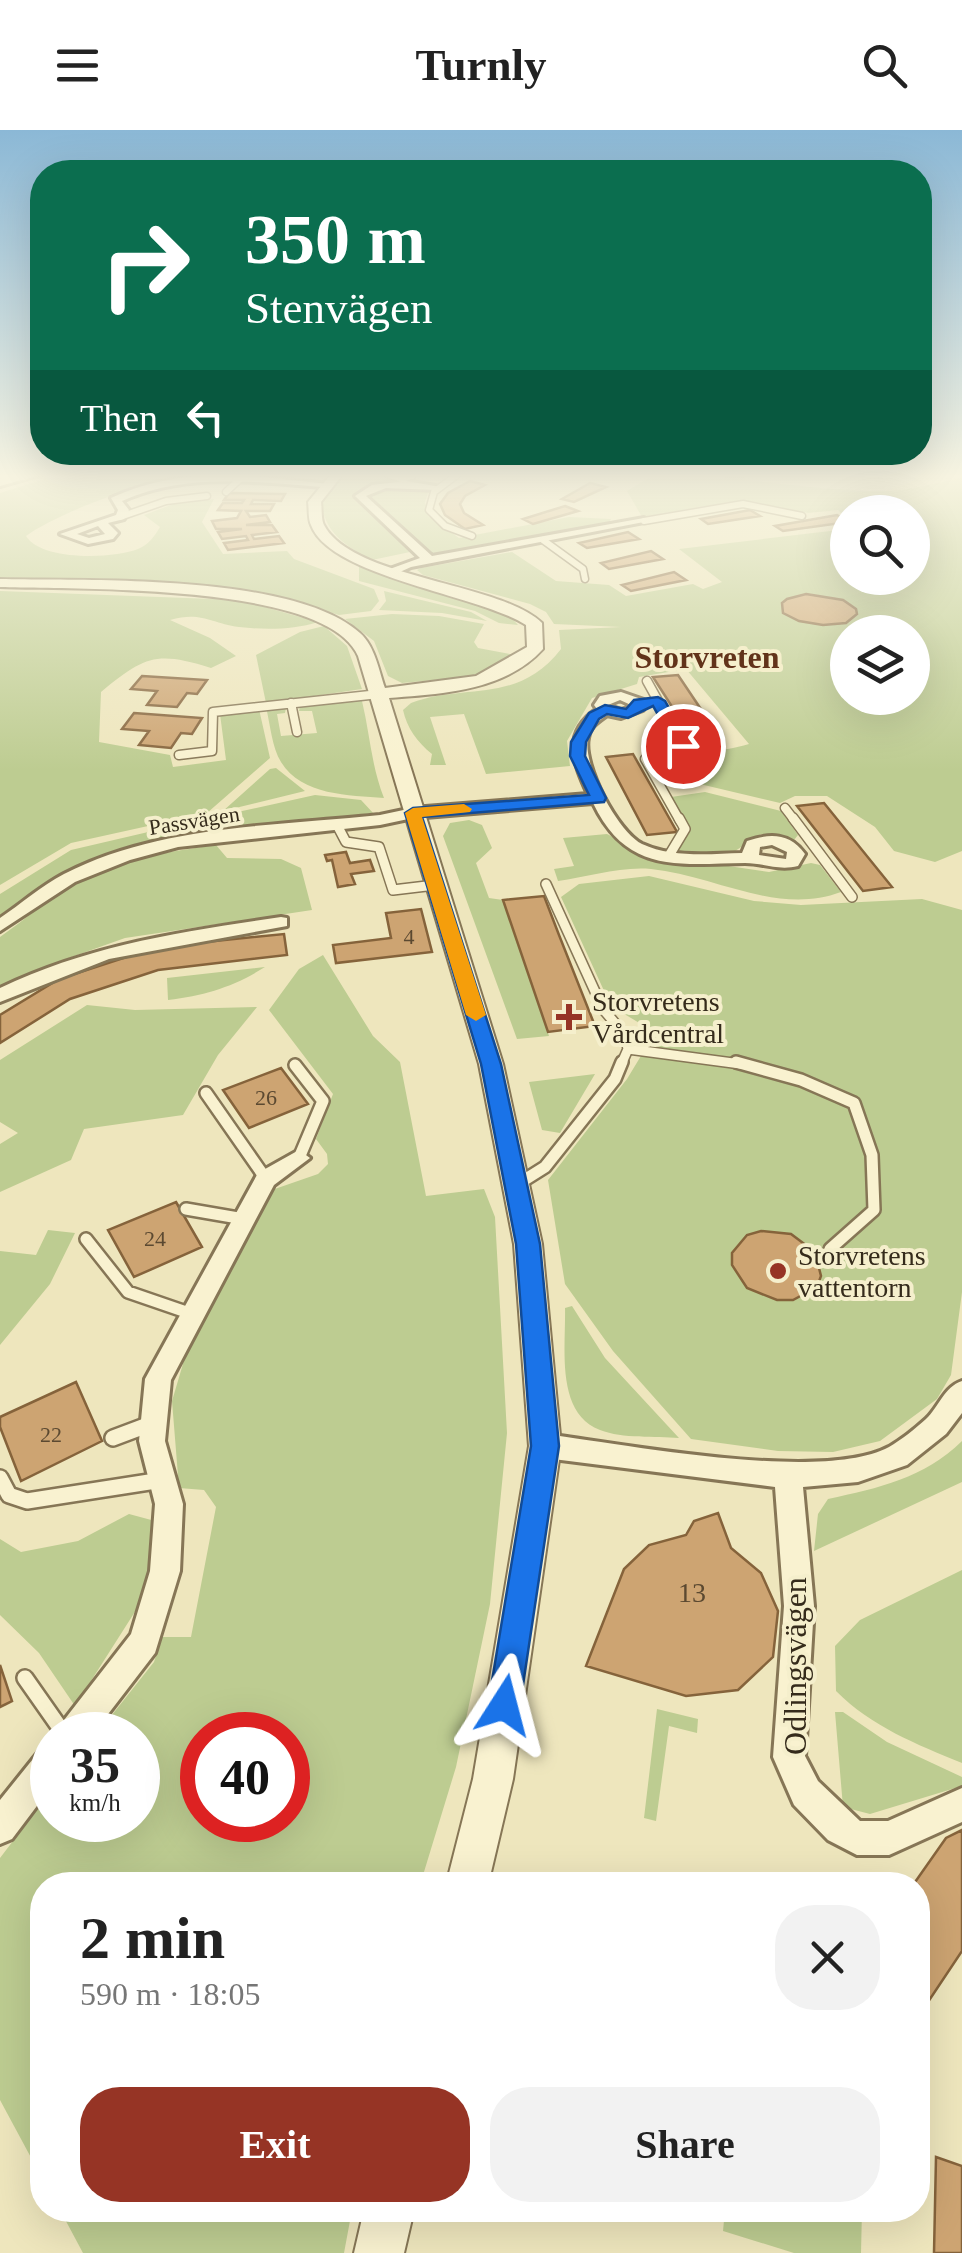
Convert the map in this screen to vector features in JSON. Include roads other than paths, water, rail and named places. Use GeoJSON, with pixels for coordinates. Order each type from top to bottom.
{"type":"FeatureCollection","features":[{"type":"Feature","properties":{"kind":"street"},"geometry":{"type":"LineString","coordinates":[[379,694],[458,686],[492,678],[536,650],[535,627],[500,604],[395,573]]}},
{"type":"Feature","properties":{"kind":"street"},"geometry":{"type":"LineString","coordinates":[[0,583],[253,597],[288,604],[331,621],[357,639],[379,694],[491,1064],[528,1244],[545,1446],[493,1779],[470,1872]]}},
{"type":"Feature","properties":{"kind":"street"},"geometry":{"type":"LineString","coordinates":[[639,703],[628,697],[610,697],[601,702],[605,710],[594,716],[578,742],[577,756],[624,839],[670,854],[722,861],[752,857],[777,866],[792,852]]}},
{"type":"Feature","properties":{"kind":"street","name":"Passvägen"},"geometry":{"type":"LineString","coordinates":[[0,926],[69,878],[124,856],[192,840],[413,813],[598,798]]}},
{"type":"Feature","properties":{"kind":"street"},"geometry":{"type":"LineString","coordinates":[[752,857],[750,847],[759,842],[792,852]]}},
{"type":"Feature","properties":{"kind":"street"},"geometry":{"type":"LineString","coordinates":[[0,996],[75,962],[105,954],[191,934],[282,922]]}},
{"type":"Feature","properties":{"kind":"street"},"geometry":{"type":"LineString","coordinates":[[87,1712],[144,1642],[164,1571],[169,1504],[152,1441],[158,1379],[266,1179],[299,1158]]}},
{"type":"Feature","properties":{"kind":"street"},"geometry":{"type":"LineString","coordinates":[[545,1446],[788,1476],[858,1470],[897,1456],[937,1426],[960,1400]]}},
{"type":"Feature","properties":{"kind":"street","name":"Odlingsvägen"},"geometry":{"type":"LineString","coordinates":[[788,1476],[800,1606],[790,1757],[806,1792],[840,1828],[857,1838],[888,1838],[962,1805]]}},
{"type":"Feature","properties":{"kind":"street"},"geometry":{"type":"LineString","coordinates":[[0,1827],[30,1788]]}},
{"type":"Feature","properties":{"kind":"street"},"geometry":{"type":"LineString","coordinates":[[379,2253],[386,2222]]}},
{"type":"Feature","properties":{"kind":"lane"},"geometry":{"type":"LineString","coordinates":[[584,573],[585,579]]}},
{"type":"Feature","properties":{"kind":"lane"},"geometry":{"type":"LineString","coordinates":[[647,680],[683,746],[644,759],[685,830],[670,854]]}},
{"type":"Feature","properties":{"kind":"lane"},"geometry":{"type":"LineString","coordinates":[[180,755],[212,751],[213,712],[379,694]]}},
{"type":"Feature","properties":{"kind":"lane"},"geometry":{"type":"LineString","coordinates":[[639,703],[658,701]]}},
{"type":"Feature","properties":{"kind":"lane"},"geometry":{"type":"LineString","coordinates":[[291,703],[297,732]]}},
{"type":"Feature","properties":{"kind":"lane"},"geometry":{"type":"LineString","coordinates":[[785,808],[852,898]]}},
{"type":"Feature","properties":{"kind":"lane"},"geometry":{"type":"LineString","coordinates":[[337,825],[346,842],[379,847],[393,890],[435,885]]}},
{"type":"Feature","properties":{"kind":"lane"},"geometry":{"type":"LineString","coordinates":[[807,837],[792,852],[826,862]]}},
{"type":"Feature","properties":{"kind":"lane"},"geometry":{"type":"LineString","coordinates":[[515,1186],[546,1167],[615,1079],[628,1049],[625,1035],[603,1008],[546,884]]}},
{"type":"Feature","properties":{"kind":"lane"},"geometry":{"type":"LineString","coordinates":[[628,1049],[698,1053],[816,1083],[854,1103],[872,1155],[874,1210],[830,1250]]}},
{"type":"Feature","properties":{"kind":"lane"},"geometry":{"type":"LineString","coordinates":[[295,1065],[324,1101],[299,1158]]}},
{"type":"Feature","properties":{"kind":"lane"},"geometry":{"type":"LineString","coordinates":[[206,1093],[266,1179]]}},
{"type":"Feature","properties":{"kind":"lane"},"geometry":{"type":"LineString","coordinates":[[186,1209],[244,1219]]}},
{"type":"Feature","properties":{"kind":"lane"},"geometry":{"type":"LineString","coordinates":[[86,1239],[116,1284],[137,1300],[192,1314]]}},
{"type":"Feature","properties":{"kind":"lane"},"geometry":{"type":"LineString","coordinates":[[113,1438],[153,1423]]}},
{"type":"Feature","properties":{"kind":"lane"},"geometry":{"type":"LineString","coordinates":[[0,1478],[9,1495],[27,1501],[162,1480]]}},
{"type":"Feature","properties":{"kind":"lane"},"geometry":{"type":"LineString","coordinates":[[25,1678],[51,1712]]}},
{"type":"Feature","properties":{"kind":"place","name":"Storvretens Vårdcentral"},"geometry":{"type":"Point","coordinates":[569,1017]}},
{"type":"Feature","properties":{"kind":"place","name":"Storvretens vattentorn"},"geometry":{"type":"Point","coordinates":[778,1271]}},
{"type":"Feature","properties":{"kind":"district","name":"Storvreten"},"geometry":{"type":"Point","coordinates":[707,657]}}]}
